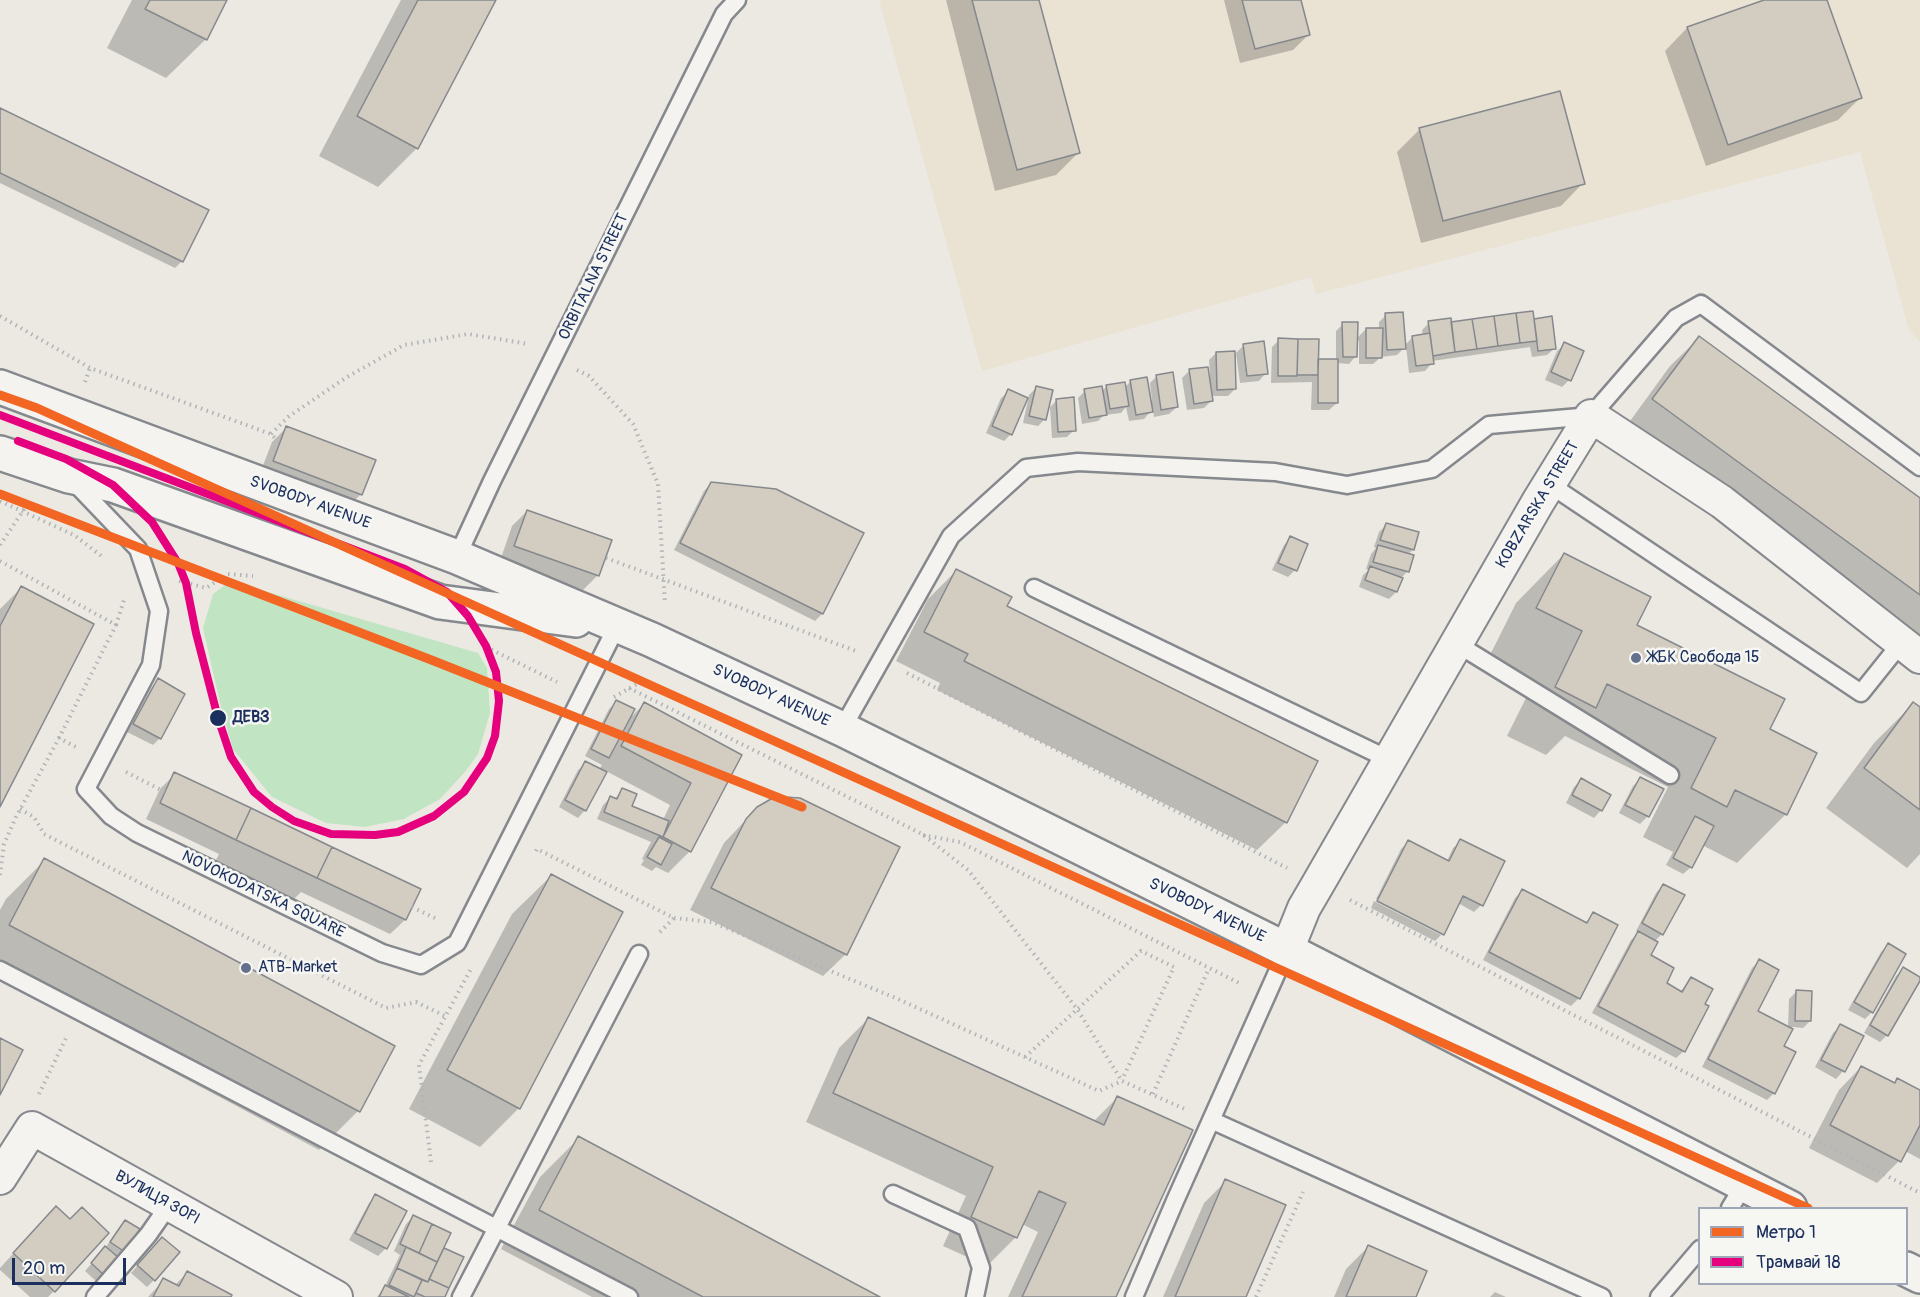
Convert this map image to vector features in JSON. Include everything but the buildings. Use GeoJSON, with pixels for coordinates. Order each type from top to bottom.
{"type":"FeatureCollection","features":[{"type":"Feature","properties":{"kind":"main road","name":"SVOBODY AVENUE"},"geometry":{"type":"LineString","coordinates":[[0,387],[457,557],[652,640],[842,729],[1287,950],[1737,1197],[1781,1207]]}},
{"type":"Feature","properties":{"kind":"main road","name":"SVOBODY AVENUE"},"geometry":{"type":"LineString","coordinates":[[0,453],[69,476],[113,485],[440,602],[617,626]]}},
{"type":"Feature","properties":{"kind":"street","name":"KOBZARSKA STREET"},"geometry":{"type":"LineString","coordinates":[[1287,950],[1304,908],[1549,484],[1591,416]]}},
{"type":"Feature","properties":{"kind":"street"},"geometry":{"type":"LineString","coordinates":[[1591,416],[1722,502],[1911,650]]}},
{"type":"Feature","properties":{"kind":"street"},"geometry":{"type":"LineString","coordinates":[[0,1178],[32,1128]]}},
{"type":"Feature","properties":{"kind":"street","name":"ВУЛИЦЯ ЗОРІ"},"geometry":{"type":"LineString","coordinates":[[32,1128],[336,1297]]}},
{"type":"Feature","properties":{"kind":"lane","name":"ORBITALNA STREET"},"geometry":{"type":"LineString","coordinates":[[457,557],[492,481],[724,14],[737,0]]}},
{"type":"Feature","properties":{"kind":"lane"},"geometry":{"type":"LineString","coordinates":[[842,729],[951,536],[1026,468],[1078,462],[1275,472],[1347,485],[1432,469],[1489,425],[1591,416],[1676,318],[1701,304],[1920,467]]}},
{"type":"Feature","properties":{"kind":"lane","name":"NOVOKODATSKA SQUARE"},"geometry":{"type":"LineString","coordinates":[[69,476],[138,549],[159,611],[151,665],[86,789],[111,816],[137,833],[382,953],[421,965],[457,943],[617,626]]}},
{"type":"Feature","properties":{"kind":"lane"},"geometry":{"type":"LineString","coordinates":[[1549,484],[1861,693],[1911,650]]}},
{"type":"Feature","properties":{"kind":"lane"},"geometry":{"type":"LineString","coordinates":[[1034,588],[1390,760]]}},
{"type":"Feature","properties":{"kind":"lane"},"geometry":{"type":"LineString","coordinates":[[1457,644],[1670,775]]}},
{"type":"Feature","properties":{"kind":"lane"},"geometry":{"type":"LineString","coordinates":[[1134,1297],[1287,950]]}},
{"type":"Feature","properties":{"kind":"lane"},"geometry":{"type":"LineString","coordinates":[[461,1297],[639,954]]}},
{"type":"Feature","properties":{"kind":"lane"},"geometry":{"type":"LineString","coordinates":[[0,970],[629,1297]]}},
{"type":"Feature","properties":{"kind":"lane"},"geometry":{"type":"LineString","coordinates":[[1211,1120],[1602,1297]]}},
{"type":"Feature","properties":{"kind":"lane"},"geometry":{"type":"LineString","coordinates":[[893,1194],[967,1228],[981,1268],[975,1297]]}},
{"type":"Feature","properties":{"kind":"lane"},"geometry":{"type":"LineString","coordinates":[[95,1297],[148,1235],[169,1205]]}},
{"type":"Feature","properties":{"kind":"lane"},"geometry":{"type":"LineString","coordinates":[[1659,1297],[1698,1251]]}},
{"type":"Feature","properties":{"kind":"path"},"geometry":{"type":"LineString","coordinates":[[0,316],[90,368],[271,434],[280,443]]}},
{"type":"Feature","properties":{"kind":"path"},"geometry":{"type":"LineString","coordinates":[[0,501],[74,535],[114,565],[206,588],[228,574],[258,576]]}},
{"type":"Feature","properties":{"kind":"path"},"geometry":{"type":"LineString","coordinates":[[0,544],[29,502]]}},
{"type":"Feature","properties":{"kind":"path"},"geometry":{"type":"LineString","coordinates":[[606,558],[881,660],[1920,1194]]}},
{"type":"Feature","properties":{"kind":"path"},"geometry":{"type":"LineString","coordinates":[[0,561],[116,625]]}},
{"type":"Feature","properties":{"kind":"path"},"geometry":{"type":"LineString","coordinates":[[59,738],[116,625],[126,594]]}},
{"type":"Feature","properties":{"kind":"path"},"geometry":{"type":"LineString","coordinates":[[475,643],[486,646],[583,693]]}},
{"type":"Feature","properties":{"kind":"path"},"geometry":{"type":"LineString","coordinates":[[629,688],[922,834],[968,870],[1077,1010],[1122,1081],[1211,1120]]}},
{"type":"Feature","properties":{"kind":"path"},"geometry":{"type":"LineString","coordinates":[[20,809],[34,817],[44,834],[386,1008],[416,1002],[445,1016]]}},
{"type":"Feature","properties":{"kind":"path"},"geometry":{"type":"LineString","coordinates":[[0,875],[4,844],[16,818]]}},
{"type":"Feature","properties":{"kind":"path"},"geometry":{"type":"LineString","coordinates":[[922,834],[960,842],[1266,997]]}},
{"type":"Feature","properties":{"kind":"path"},"geometry":{"type":"LineString","coordinates":[[531,859],[537,849],[665,913]]}},
{"type":"Feature","properties":{"kind":"path"},"geometry":{"type":"LineString","coordinates":[[674,918],[712,922],[898,999],[1099,1091],[1122,1081],[1174,967],[1141,951],[1025,1057]]}},
{"type":"Feature","properties":{"kind":"path"},"geometry":{"type":"LineString","coordinates":[[1153,1094],[1209,968]]}},
{"type":"Feature","properties":{"kind":"path"},"geometry":{"type":"LineString","coordinates":[[32,1128],[33,1107],[79,1011]]}},
{"type":"Feature","properties":{"kind":"path"},"geometry":{"type":"LineString","coordinates":[[435,1196],[419,1065],[440,1026]]}},
{"type":"Feature","properties":{"kind":"path"},"geometry":{"type":"LineString","coordinates":[[1256,1297],[1314,1166]]}},
{"type":"Feature","properties":{"kind":"shaded area"},"geometry":{"type":"Polygon","coordinates":[[[879,0],[1920,0],[1920,342],[1909,330],[1860,152],[1316,294],[1311,277],[982,371],[879,0]]]}},
{"type":"Feature","properties":{"kind":"green space"},"geometry":{"type":"Polygon","coordinates":[[[230,581],[478,653],[487,668],[490,713],[478,754],[465,772],[440,799],[404,819],[365,827],[326,823],[272,797],[233,749],[203,628],[213,594],[230,581]]]}},
{"type":"Feature","properties":{"kind":"metro line","name":"1"},"geometry":{"type":"LineString","coordinates":[[0,395],[37,408],[1806,1207]]}},
{"type":"Feature","properties":{"kind":"metro line","name":"1"},"geometry":{"type":"LineString","coordinates":[[0,494],[434,661],[802,807]]}},
{"type":"Feature","properties":{"kind":"tram line","name":"18"},"geometry":{"type":"LineString","coordinates":[[0,415],[405,569],[447,592],[468,616],[486,646],[496,672],[499,701],[495,736],[487,758],[464,792],[434,816],[398,832],[375,835],[331,834],[294,821],[272,807],[254,792],[231,757],[218,718],[196,633],[186,583],[178,563],[152,522],[113,485],[66,459],[18,441]]}},
{"type":"Feature","properties":{"kind":"place","name":"ЖБК Свобода 15"},"geometry":{"type":"Point","coordinates":[1636,658]}},
{"type":"Feature","properties":{"kind":"place","name":"ДЕВЗ"},"geometry":{"type":"Point","coordinates":[218,718]}},
{"type":"Feature","properties":{"kind":"place","name":"ATB-Market"},"geometry":{"type":"Point","coordinates":[246,968]}}]}
